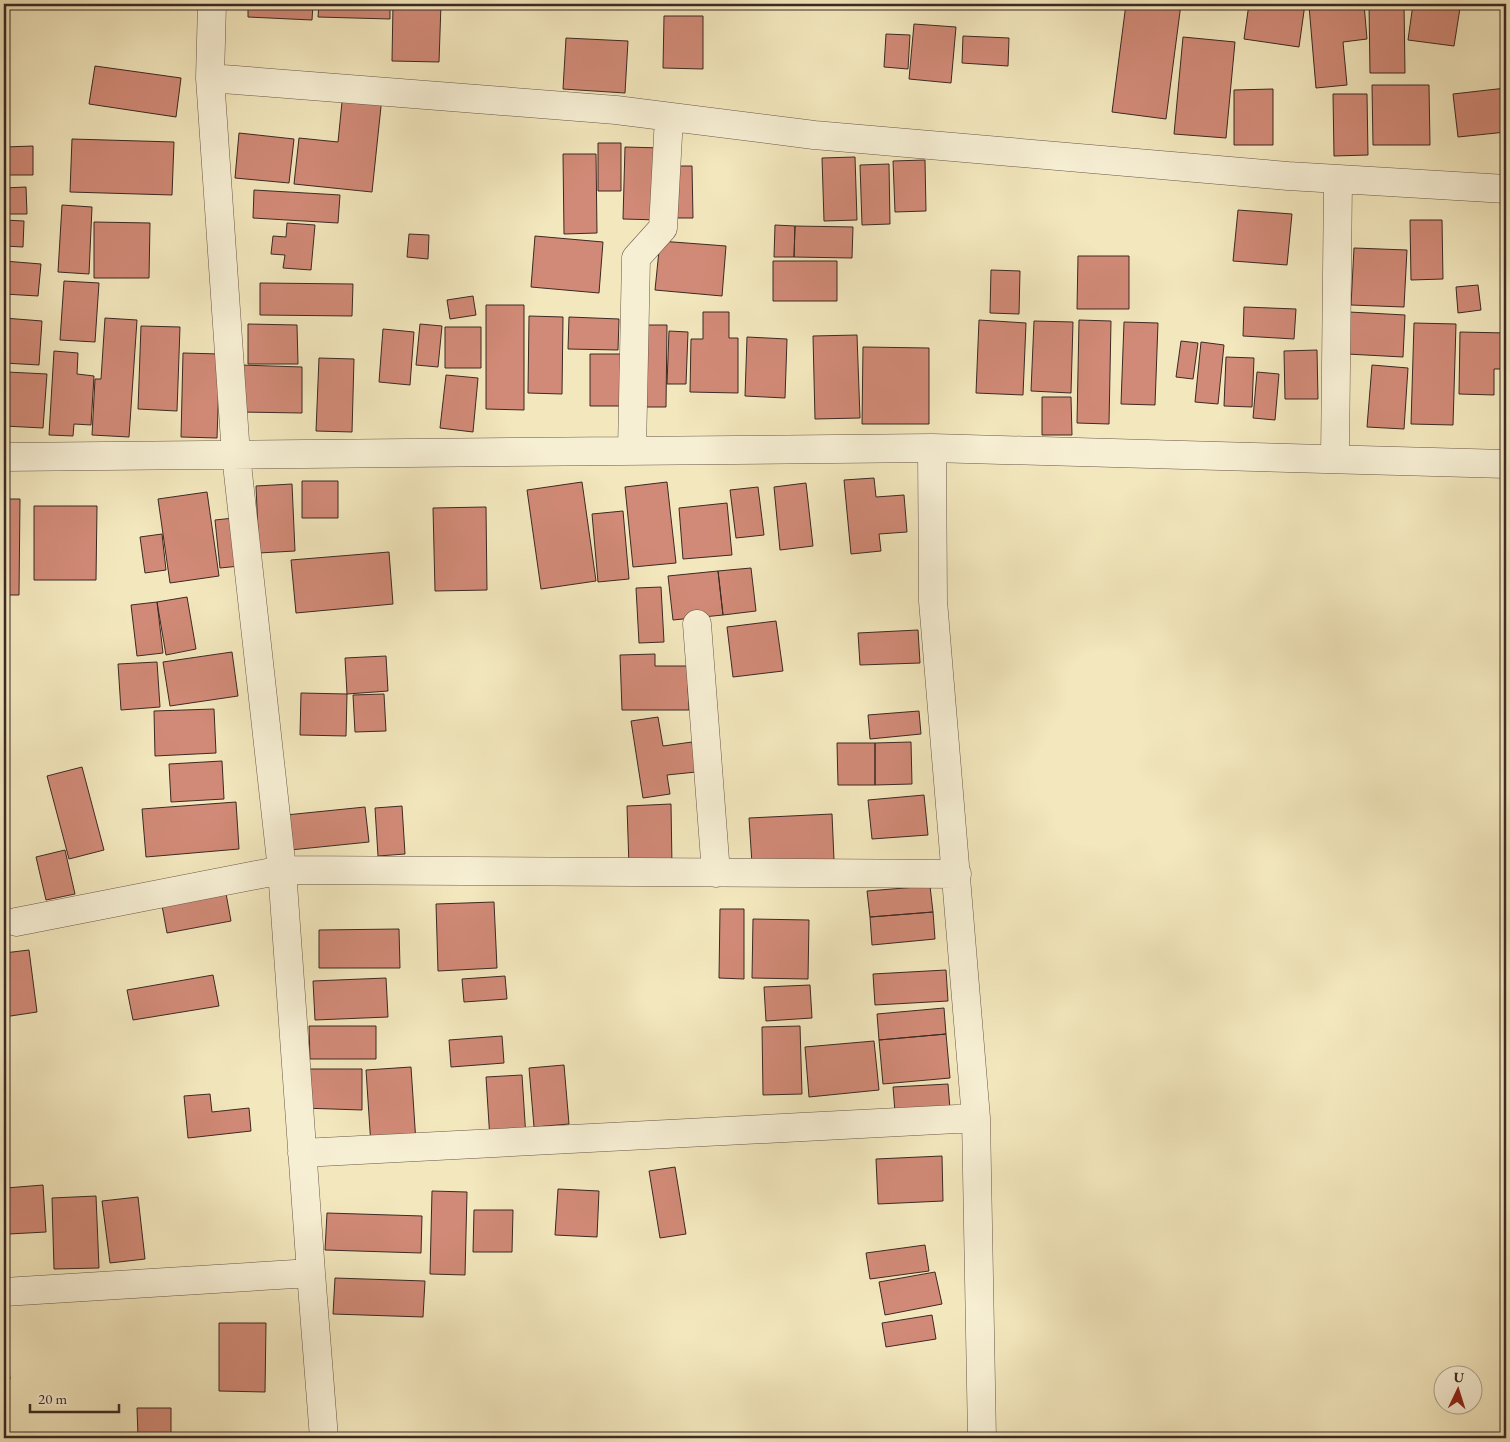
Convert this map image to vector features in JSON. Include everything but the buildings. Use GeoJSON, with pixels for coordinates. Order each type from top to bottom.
{"type":"FeatureCollection","features":[{"type":"Feature","properties":{"kind":"street"},"geometry":{"type":"LineString","coordinates":[[212,4],[210,78],[236,455],[282,870],[324,1438]]}},
{"type":"Feature","properties":{"kind":"street"},"geometry":{"type":"LineString","coordinates":[[210,78],[616,110],[814,135],[1338,180],[1506,189]]}},
{"type":"Feature","properties":{"kind":"street"},"geometry":{"type":"LineString","coordinates":[[632,450],[636,258],[663,228],[669,117]]}},
{"type":"Feature","properties":{"kind":"street"},"geometry":{"type":"LineString","coordinates":[[1335,459],[1338,180]]}},
{"type":"Feature","properties":{"kind":"street"},"geometry":{"type":"LineString","coordinates":[[4,458],[932,448],[1506,464]]}},
{"type":"Feature","properties":{"kind":"street"},"geometry":{"type":"LineString","coordinates":[[932,448],[933,601],[976,1118],[982,1438]]}},
{"type":"Feature","properties":{"kind":"street"},"geometry":{"type":"LineString","coordinates":[[697,624],[716,872]]}},
{"type":"Feature","properties":{"kind":"street"},"geometry":{"type":"LineString","coordinates":[[16,922],[282,870],[956,874]]}},
{"type":"Feature","properties":{"kind":"street"},"geometry":{"type":"LineString","coordinates":[[302,1153],[976,1118]]}},
{"type":"Feature","properties":{"kind":"street"},"geometry":{"type":"LineString","coordinates":[[4,1292],[311,1273]]}}]}
